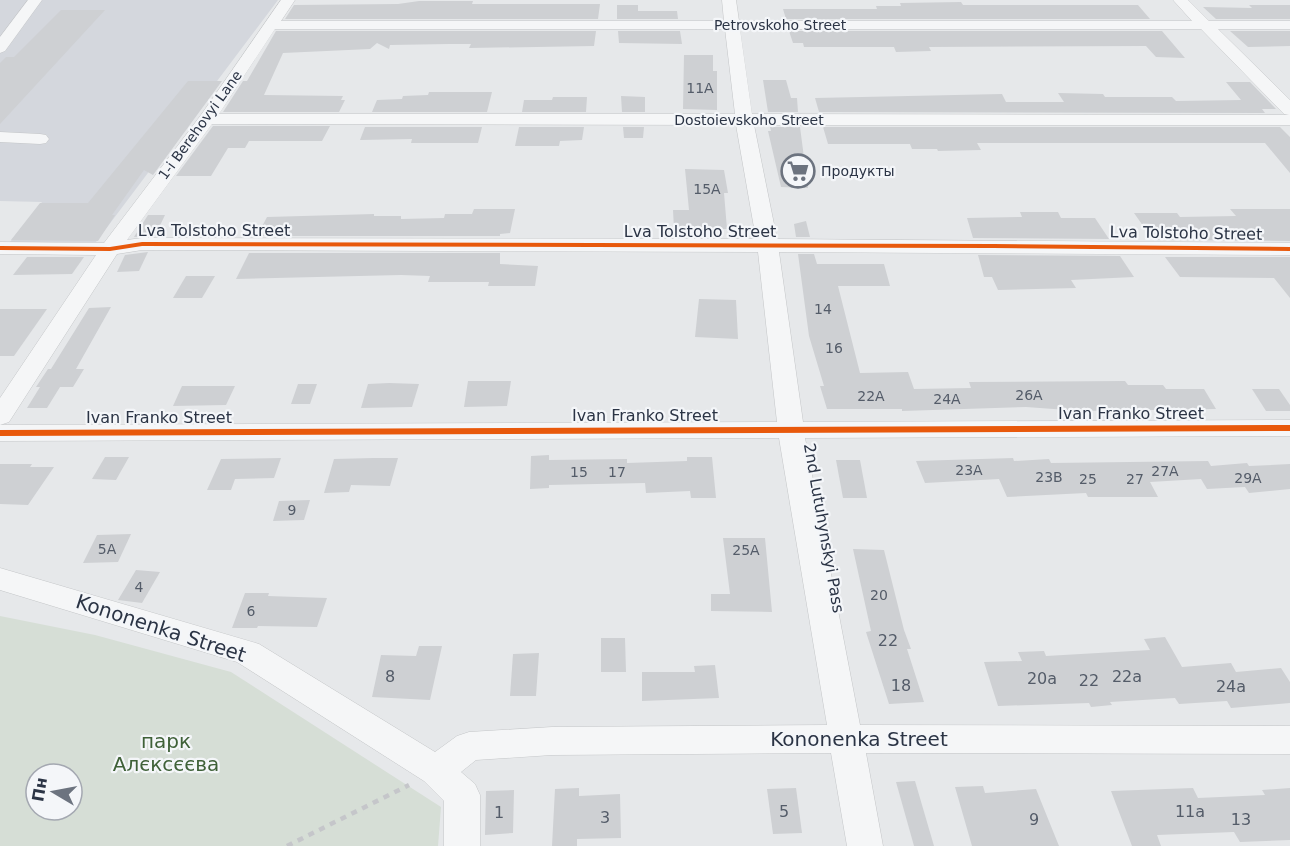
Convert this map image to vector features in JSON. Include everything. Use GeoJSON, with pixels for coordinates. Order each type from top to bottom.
{"type":"FeatureCollection","features":[{"type":"Feature","properties":{"kind":"street"},"geometry":{"type":"LineString","coordinates":[[0,48],[35,0]]}},
{"type":"Feature","properties":{"kind":"street","name":"1-i Berehovyi Lane"},"geometry":{"type":"LineString","coordinates":[[0,417],[110,249],[207,119],[288,0]]}},
{"type":"Feature","properties":{"kind":"street"},"geometry":{"type":"LineString","coordinates":[[1180,0],[1290,110]]}},
{"type":"Feature","properties":{"kind":"street","name":"Petrovskoho Street"},"geometry":{"type":"LineString","coordinates":[[271,25],[731,12],[1290,25]]}},
{"type":"Feature","properties":{"kind":"street","name":"2nd Lutuhynskyi Pass"},"geometry":{"type":"LineString","coordinates":[[731,12],[744,120],[768,246],[791,430],[865,846]]}},
{"type":"Feature","properties":{"kind":"street","name":"Dostoievskoho Street"},"geometry":{"type":"LineString","coordinates":[[207,119],[1290,120]]}},
{"type":"Feature","properties":{"kind":"street"},"geometry":{"type":"LineString","coordinates":[[0,137],[40,139]]}},
{"type":"Feature","properties":{"kind":"street","name":"Lva Tolstoho Street"},"geometry":{"type":"LineString","coordinates":[[110,249],[142,244],[1290,249]]}},
{"type":"Feature","properties":{"kind":"street"},"geometry":{"type":"LineString","coordinates":[[0,248],[110,249]]}},
{"type":"Feature","properties":{"kind":"street","name":"Ivan Franko Street"},"geometry":{"type":"LineString","coordinates":[[0,433],[1290,428]]}},
{"type":"Feature","properties":{"kind":"street","name":"Kononenka Street"},"geometry":{"type":"LineString","coordinates":[[0,579],[248,653],[436,771],[462,795],[462,846]]}},
{"type":"Feature","properties":{"kind":"street","name":"Kononenka Street"},"geometry":{"type":"LineString","coordinates":[[436,771],[469,746],[552,741],[1290,740]]}},
{"type":"Feature","properties":{"kind":"path"},"geometry":{"type":"LineString","coordinates":[[287,846],[436,771]]}},
{"type":"Feature","properties":{"kind":"shaded area"},"geometry":{"type":"Polygon","coordinates":[[[0,0],[278,0],[96,242],[10,242],[42,202],[0,201],[0,0]]]}},
{"type":"Feature","properties":{"kind":"green space","name":"парк Алєксєєва"},"geometry":{"type":"Polygon","coordinates":[[[0,616],[95,635],[231,672],[441,807],[438,846],[0,846],[0,616]]]}},
{"type":"Feature","properties":{"kind":"building"},"geometry":{"type":"Polygon","coordinates":[[[419,1],[473,1],[472,4],[600,4],[598,19],[285,19],[294,5],[398,4],[419,1]]]}},
{"type":"Feature","properties":{"kind":"building"},"geometry":{"type":"Polygon","coordinates":[[[961,2],[963,5],[1138,5],[1150,19],[786,19],[783,9],[877,9],[876,6],[901,6],[900,3],[961,2]]]}},
{"type":"Feature","properties":{"kind":"building"},"geometry":{"type":"Polygon","coordinates":[[[617,5],[638,5],[638,11],[677,11],[678,19],[617,19],[617,5]]]}},
{"type":"Feature","properties":{"kind":"building"},"geometry":{"type":"Polygon","coordinates":[[[1249,5],[1290,5],[1290,19],[1216,19],[1203,7],[1252,8],[1249,5]]]}},
{"type":"Feature","properties":{"kind":"building"},"geometry":{"type":"Polygon","coordinates":[[[61,10],[105,10],[0,124],[0,63],[6,57],[14,57],[61,10]]]}},
{"type":"Feature","properties":{"kind":"building"},"geometry":{"type":"Polygon","coordinates":[[[276,31],[596,31],[594,46],[469,48],[471,44],[449,44],[390,45],[389,49],[377,43],[370,49],[283,53],[264,95],[343,96],[341,100],[345,100],[339,112],[223,112],[243,81],[247,81],[276,31]]]}},
{"type":"Feature","properties":{"kind":"building"},"geometry":{"type":"Polygon","coordinates":[[[618,31],[680,31],[682,44],[619,43],[618,31]]]}},
{"type":"Feature","properties":{"kind":"building"},"geometry":{"type":"Polygon","coordinates":[[[789,31],[1162,31],[1185,58],[1156,57],[1146,46],[929,47],[931,51],[896,52],[894,47],[804,47],[803,43],[793,43],[789,31]]]}},
{"type":"Feature","properties":{"kind":"building"},"geometry":{"type":"Polygon","coordinates":[[[1230,31],[1290,31],[1290,46],[1248,47],[1230,31]]]}},
{"type":"Feature","properties":{"kind":"building"},"geometry":{"type":"Polygon","coordinates":[[[684,55],[713,55],[713,71],[717,71],[717,110],[683,109],[684,55]]]}},
{"type":"Feature","properties":{"kind":"building"},"geometry":{"type":"Polygon","coordinates":[[[763,80],[786,80],[791,98],[797,98],[798,112],[768,112],[763,80]]]}},
{"type":"Feature","properties":{"kind":"building"},"geometry":{"type":"Polygon","coordinates":[[[188,81],[222,81],[153,175],[144,170],[112,215],[115,215],[98,241],[11,240],[40,203],[88,203],[188,81]]]}},
{"type":"Feature","properties":{"kind":"building"},"geometry":{"type":"Polygon","coordinates":[[[1226,82],[1250,82],[1276,109],[1262,109],[1265,113],[819,112],[815,98],[1002,94],[1006,102],[1064,102],[1058,93],[1103,94],[1105,97],[1172,97],[1176,101],[1241,100],[1226,82]]]}},
{"type":"Feature","properties":{"kind":"building"},"geometry":{"type":"Polygon","coordinates":[[[429,92],[492,92],[487,112],[372,112],[377,100],[428,95],[429,92]]]}},
{"type":"Feature","properties":{"kind":"building"},"geometry":{"type":"Polygon","coordinates":[[[621,96],[645,97],[645,112],[622,112],[621,96]]]}},
{"type":"Feature","properties":{"kind":"building"},"geometry":{"type":"Polygon","coordinates":[[[553,97],[587,97],[586,112],[522,112],[524,100],[552,100],[553,97]]]}},
{"type":"Feature","properties":{"kind":"building"},"geometry":{"type":"Polygon","coordinates":[[[213,126],[330,126],[322,141],[249,141],[245,148],[228,148],[211,176],[176,176],[213,126]]]}},
{"type":"Feature","properties":{"kind":"building"},"geometry":{"type":"Polygon","coordinates":[[[365,127],[482,127],[478,143],[411,143],[412,139],[360,140],[365,127]]]}},
{"type":"Feature","properties":{"kind":"building"},"geometry":{"type":"Polygon","coordinates":[[[519,127],[584,127],[582,140],[560,141],[559,146],[515,146],[519,127]]]}},
{"type":"Feature","properties":{"kind":"building"},"geometry":{"type":"Polygon","coordinates":[[[623,127],[644,127],[643,138],[624,138],[623,127]]]}},
{"type":"Feature","properties":{"kind":"building"},"geometry":{"type":"Polygon","coordinates":[[[770,127],[800,127],[808,188],[781,187],[768,131],[771,131],[770,127]]]}},
{"type":"Feature","properties":{"kind":"building"},"geometry":{"type":"Polygon","coordinates":[[[823,127],[1280,127],[1290,137],[1290,173],[1265,143],[977,143],[981,150],[938,151],[937,149],[912,149],[910,144],[828,144],[823,127]]]}},
{"type":"Feature","properties":{"kind":"building"},"geometry":{"type":"Polygon","coordinates":[[[685,169],[724,170],[728,193],[724,193],[727,229],[674,229],[673,210],[689,210],[685,169]]]}},
{"type":"Feature","properties":{"kind":"building"},"geometry":{"type":"Polygon","coordinates":[[[474,209],[515,209],[510,233],[500,234],[500,236],[257,236],[267,217],[374,214],[374,216],[401,216],[401,219],[444,218],[445,214],[472,214],[474,209]]]}},
{"type":"Feature","properties":{"kind":"building"},"geometry":{"type":"Polygon","coordinates":[[[1230,209],[1290,209],[1290,241],[1153,240],[1134,213],[1177,213],[1180,217],[1236,216],[1230,209]]]}},
{"type":"Feature","properties":{"kind":"building"},"geometry":{"type":"Polygon","coordinates":[[[1020,212],[1058,212],[1061,218],[1095,218],[1109,239],[973,238],[967,218],[1022,217],[1020,212]]]}},
{"type":"Feature","properties":{"kind":"building"},"geometry":{"type":"Polygon","coordinates":[[[148,215],[165,215],[155,236],[134,237],[148,215]]]}},
{"type":"Feature","properties":{"kind":"building"},"geometry":{"type":"Polygon","coordinates":[[[806,221],[810,237],[796,237],[794,224],[806,221]]]}},
{"type":"Feature","properties":{"kind":"building"},"geometry":{"type":"Polygon","coordinates":[[[148,252],[139,271],[117,272],[125,255],[148,252]]]}},
{"type":"Feature","properties":{"kind":"building"},"geometry":{"type":"Polygon","coordinates":[[[249,253],[500,253],[500,264],[538,266],[535,286],[488,286],[489,282],[428,282],[430,276],[401,275],[236,279],[249,253]]]}},
{"type":"Feature","properties":{"kind":"building"},"geometry":{"type":"Polygon","coordinates":[[[798,254],[814,254],[817,264],[884,264],[890,286],[838,286],[860,373],[908,372],[914,389],[971,388],[969,382],[1125,381],[1128,385],[1163,385],[1166,389],[1204,389],[1216,409],[1081,411],[1026,407],[902,411],[902,409],[827,409],[820,386],[824,386],[809,336],[798,254]]]}},
{"type":"Feature","properties":{"kind":"building"},"geometry":{"type":"Polygon","coordinates":[[[978,255],[1120,256],[1134,277],[1071,280],[1076,288],[998,290],[992,277],[984,277],[978,255]]]}},
{"type":"Feature","properties":{"kind":"building"},"geometry":{"type":"Polygon","coordinates":[[[27,257],[84,257],[72,274],[13,275],[27,257]]]}},
{"type":"Feature","properties":{"kind":"building"},"geometry":{"type":"Polygon","coordinates":[[[1165,257],[1290,257],[1290,298],[1274,278],[1180,277],[1165,257]]]}},
{"type":"Feature","properties":{"kind":"building"},"geometry":{"type":"Polygon","coordinates":[[[186,276],[215,276],[202,298],[173,298],[186,276]]]}},
{"type":"Feature","properties":{"kind":"building"},"geometry":{"type":"Polygon","coordinates":[[[699,299],[736,300],[738,339],[695,337],[699,299]]]}},
{"type":"Feature","properties":{"kind":"building"},"geometry":{"type":"Polygon","coordinates":[[[111,307],[76,369],[84,369],[73,387],[60,387],[47,408],[27,408],[40,387],[36,387],[48,369],[51,369],[89,308],[111,307]]]}},
{"type":"Feature","properties":{"kind":"building"},"geometry":{"type":"Polygon","coordinates":[[[0,309],[47,309],[14,356],[0,356],[0,309]]]}},
{"type":"Feature","properties":{"kind":"building"},"geometry":{"type":"Polygon","coordinates":[[[468,381],[511,381],[507,406],[464,407],[468,381]]]}},
{"type":"Feature","properties":{"kind":"building"},"geometry":{"type":"Polygon","coordinates":[[[298,384],[317,384],[310,404],[291,404],[298,384]]]}},
{"type":"Feature","properties":{"kind":"building"},"geometry":{"type":"Polygon","coordinates":[[[368,384],[419,384],[412,407],[361,408],[368,384]]]}},
{"type":"Feature","properties":{"kind":"building"},"geometry":{"type":"Polygon","coordinates":[[[182,386],[235,386],[226,405],[173,406],[182,386]]]}},
{"type":"Feature","properties":{"kind":"building"},"geometry":{"type":"Polygon","coordinates":[[[1252,389],[1279,389],[1290,405],[1290,411],[1266,411],[1252,389]]]}},
{"type":"Feature","properties":{"kind":"building"},"geometry":{"type":"Polygon","coordinates":[[[549,455],[549,460],[627,459],[627,463],[687,461],[687,457],[712,457],[716,498],[691,498],[690,491],[646,493],[645,483],[549,485],[549,488],[530,489],[531,456],[549,455]]]}},
{"type":"Feature","properties":{"kind":"building"},"geometry":{"type":"Polygon","coordinates":[[[105,457],[129,457],[116,480],[92,479],[105,457]]]}},
{"type":"Feature","properties":{"kind":"building"},"geometry":{"type":"Polygon","coordinates":[[[281,458],[274,478],[235,479],[231,490],[207,490],[221,459],[281,458]]]}},
{"type":"Feature","properties":{"kind":"building"},"geometry":{"type":"Polygon","coordinates":[[[398,458],[390,486],[351,485],[349,492],[324,493],[334,459],[398,458]]]}},
{"type":"Feature","properties":{"kind":"building"},"geometry":{"type":"Polygon","coordinates":[[[1013,458],[1014,461],[1049,459],[1051,463],[1208,461],[1211,466],[1247,463],[1249,466],[1290,464],[1290,489],[1249,493],[1245,487],[1207,489],[1201,479],[1150,482],[1158,497],[1088,497],[1086,493],[1007,497],[999,479],[925,483],[916,461],[1013,458]]]}},
{"type":"Feature","properties":{"kind":"building"},"geometry":{"type":"Polygon","coordinates":[[[836,460],[860,460],[867,498],[843,498],[836,460]]]}},
{"type":"Feature","properties":{"kind":"building"},"geometry":{"type":"Polygon","coordinates":[[[0,464],[54,467],[28,505],[0,504],[0,464]]]}},
{"type":"Feature","properties":{"kind":"building"},"geometry":{"type":"Polygon","coordinates":[[[310,500],[304,520],[273,521],[279,501],[310,500]]]}},
{"type":"Feature","properties":{"kind":"building"},"geometry":{"type":"Polygon","coordinates":[[[131,534],[118,562],[83,563],[97,535],[131,534]]]}},
{"type":"Feature","properties":{"kind":"building"},"geometry":{"type":"Polygon","coordinates":[[[723,538],[765,538],[772,612],[711,611],[711,594],[730,594],[723,538]]]}},
{"type":"Feature","properties":{"kind":"building"},"geometry":{"type":"Polygon","coordinates":[[[853,549],[884,550],[911,649],[907,649],[924,702],[889,704],[866,632],[871,631],[853,549]]]}},
{"type":"Feature","properties":{"kind":"building"},"geometry":{"type":"Polygon","coordinates":[[[136,570],[160,572],[142,603],[118,600],[136,570]]]}},
{"type":"Feature","properties":{"kind":"building"},"geometry":{"type":"Polygon","coordinates":[[[245,593],[327,598],[317,627],[232,628],[245,593]]]}},
{"type":"Feature","properties":{"kind":"building"},"geometry":{"type":"Polygon","coordinates":[[[1165,637],[1182,667],[1231,663],[1236,672],[1281,668],[1290,682],[1290,703],[1231,708],[1227,701],[1179,704],[1175,698],[1110,702],[1112,705],[1091,707],[1089,703],[998,706],[984,662],[1022,661],[1018,652],[1044,651],[1046,656],[1150,650],[1144,639],[1165,637]]]}},
{"type":"Feature","properties":{"kind":"building"},"geometry":{"type":"Polygon","coordinates":[[[601,638],[625,638],[626,672],[601,672],[601,638]]]}},
{"type":"Feature","properties":{"kind":"building"},"geometry":{"type":"Polygon","coordinates":[[[419,646],[442,646],[430,700],[372,697],[381,655],[416,656],[419,646]]]}},
{"type":"Feature","properties":{"kind":"building"},"geometry":{"type":"Polygon","coordinates":[[[539,653],[536,696],[510,696],[513,654],[539,653]]]}},
{"type":"Feature","properties":{"kind":"building"},"geometry":{"type":"Polygon","coordinates":[[[715,665],[719,698],[642,701],[642,672],[695,672],[694,666],[715,665]]]}},
{"type":"Feature","properties":{"kind":"building"},"geometry":{"type":"Polygon","coordinates":[[[915,781],[934,846],[914,846],[896,782],[915,781]]]}},
{"type":"Feature","properties":{"kind":"building"},"geometry":{"type":"Polygon","coordinates":[[[983,786],[985,793],[1036,789],[1059,846],[972,846],[955,787],[983,786]]]}},
{"type":"Feature","properties":{"kind":"building"},"geometry":{"type":"Polygon","coordinates":[[[579,788],[579,796],[620,794],[621,838],[577,839],[577,846],[552,846],[555,789],[579,788]]]}},
{"type":"Feature","properties":{"kind":"building"},"geometry":{"type":"Polygon","coordinates":[[[796,788],[802,833],[773,834],[767,789],[796,788]]]}},
{"type":"Feature","properties":{"kind":"building"},"geometry":{"type":"Polygon","coordinates":[[[1193,788],[1198,798],[1265,795],[1262,790],[1290,788],[1290,840],[1240,842],[1234,832],[1157,835],[1161,846],[1132,846],[1111,791],[1193,788]]]}},
{"type":"Feature","properties":{"kind":"building"},"geometry":{"type":"Polygon","coordinates":[[[514,790],[513,833],[485,835],[486,791],[514,790]]]}},
{"type":"Feature","properties":{"kind":"cycle path"},"geometry":{"type":"LineString","coordinates":[[0,248],[110,249],[142,244],[1290,249]]}},
{"type":"Feature","properties":{"kind":"cycle path"},"geometry":{"type":"LineString","coordinates":[[0,433],[1290,428]]}},
{"type":"Feature","properties":{"kind":"place","name":"Продукты"},"geometry":{"type":"Point","coordinates":[798,171]}}]}
